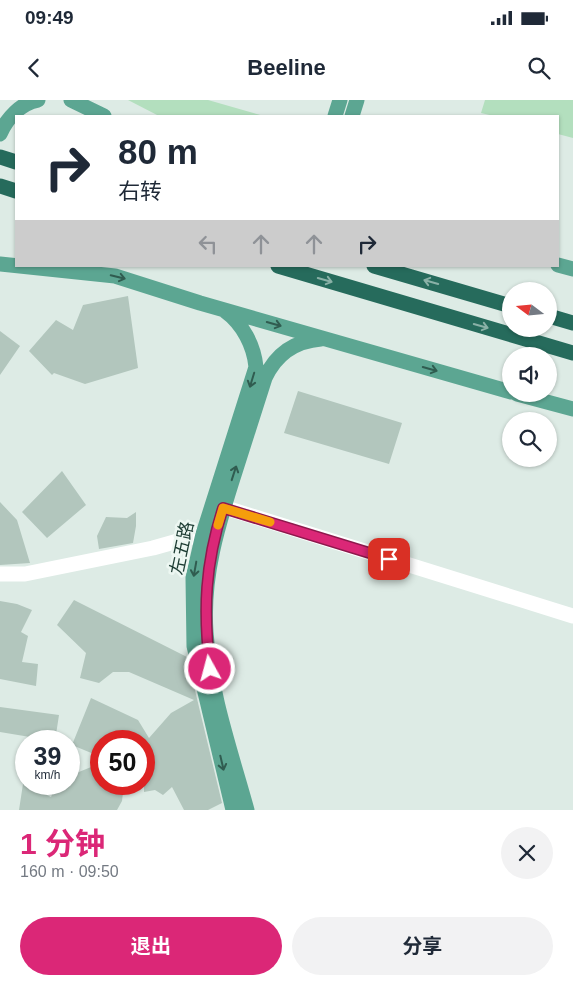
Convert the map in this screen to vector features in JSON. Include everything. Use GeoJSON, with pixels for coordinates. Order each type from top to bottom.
{"type":"FeatureCollection","features":[{"type":"Feature","properties":{"kind":"highway"},"geometry":{"type":"LineString","coordinates":[[0,186],[15,191]]}},
{"type":"Feature","properties":{"kind":"highway"},"geometry":{"type":"LineString","coordinates":[[281,267],[573,353]]}},
{"type":"Feature","properties":{"kind":"highway"},"geometry":{"type":"LineString","coordinates":[[377,267],[502,303]]}},
{"type":"Feature","properties":{"kind":"highway"},"geometry":{"type":"LineString","coordinates":[[558,319],[573,323]]}},
{"type":"Feature","properties":{"kind":"main road"},"geometry":{"type":"LineString","coordinates":[[0,134],[17,110],[32,101],[38,100]]}},
{"type":"Feature","properties":{"kind":"main road"},"geometry":{"type":"LineString","coordinates":[[335,115],[340,100]]}},
{"type":"Feature","properties":{"kind":"main road"},"geometry":{"type":"LineString","coordinates":[[352,115],[358,100]]}},
{"type":"Feature","properties":{"kind":"main road"},"geometry":{"type":"LineString","coordinates":[[71,101],[102,115]]}},
{"type":"Feature","properties":{"kind":"main road"},"geometry":{"type":"LineString","coordinates":[[2,264],[15,265]]}},
{"type":"Feature","properties":{"kind":"main road"},"geometry":{"type":"LineString","coordinates":[[559,265],[573,269]]}},
{"type":"Feature","properties":{"kind":"main road"},"geometry":{"type":"LineString","coordinates":[[30,267],[115,276],[222,309],[502,389]]}},
{"type":"Feature","properties":{"kind":"main road","name":"左五路"},"geometry":{"type":"LineString","coordinates":[[222,309],[231,315],[244,330],[255,357],[256,368],[194,578],[194,646],[233,810]]}},
{"type":"Feature","properties":{"kind":"main road","name":"左五路"},"geometry":{"type":"LineString","coordinates":[[247,810],[210,669],[206,631],[206,588],[210,558],[209,532],[223,508],[271,364],[283,353],[299,344],[312,340],[327,339]]}},
{"type":"Feature","properties":{"kind":"main road"},"geometry":{"type":"LineString","coordinates":[[547,402],[573,409]]}},
{"type":"Feature","properties":{"kind":"street"},"geometry":{"type":"LineString","coordinates":[[223,508],[573,616]]}},
{"type":"Feature","properties":{"kind":"street"},"geometry":{"type":"LineString","coordinates":[[0,574],[25,574],[144,550],[209,532]]}},
{"type":"Feature","properties":{"kind":"green space"},"geometry":{"type":"Polygon","coordinates":[[[128,100],[208,100],[260,115],[157,115],[128,100]]]}},
{"type":"Feature","properties":{"kind":"green space"},"geometry":{"type":"Polygon","coordinates":[[[485,100],[573,100],[573,138],[559,134],[559,115],[490,115],[481,113],[485,100]]]}},
{"type":"Feature","properties":{"kind":"building"},"geometry":{"type":"Polygon","coordinates":[[[128,296],[138,368],[85,384],[54,373],[52,375],[29,351],[56,320],[73,330],[83,305],[128,296]]]}},
{"type":"Feature","properties":{"kind":"building"},"geometry":{"type":"Polygon","coordinates":[[[0,331],[20,346],[0,375],[0,331]]]}},
{"type":"Feature","properties":{"kind":"building"},"geometry":{"type":"Polygon","coordinates":[[[298,391],[402,423],[389,464],[284,433],[298,391]]]}},
{"type":"Feature","properties":{"kind":"building"},"geometry":{"type":"Polygon","coordinates":[[[62,471],[86,505],[47,538],[22,512],[62,471]]]}},
{"type":"Feature","properties":{"kind":"building"},"geometry":{"type":"Polygon","coordinates":[[[0,502],[17,520],[30,563],[0,565],[0,502]]]}},
{"type":"Feature","properties":{"kind":"building"},"geometry":{"type":"Polygon","coordinates":[[[136,512],[133,543],[99,549],[97,536],[106,517],[127,518],[136,512]]]}},
{"type":"Feature","properties":{"kind":"building"},"geometry":{"type":"Polygon","coordinates":[[[74,600],[187,657],[222,803],[208,810],[184,810],[172,787],[163,795],[155,790],[155,731],[171,713],[194,700],[129,672],[113,672],[99,683],[80,678],[86,653],[57,625],[74,600]]]}},
{"type":"Feature","properties":{"kind":"building"},"geometry":{"type":"Polygon","coordinates":[[[0,601],[17,604],[32,610],[21,632],[28,636],[22,662],[38,664],[36,686],[0,679],[0,601]]]}},
{"type":"Feature","properties":{"kind":"building"},"geometry":{"type":"Polygon","coordinates":[[[91,698],[138,720],[144,730],[90,730],[90,752],[80,748],[80,730],[78,730],[91,698]]]}},
{"type":"Feature","properties":{"kind":"building"},"geometry":{"type":"Polygon","coordinates":[[[0,707],[59,715],[57,730],[15,730],[15,734],[0,732],[0,707]]]}},
{"type":"Feature","properties":{"kind":"building"},"geometry":{"type":"Polygon","coordinates":[[[90,767],[90,795],[123,795],[117,810],[19,810],[21,795],[47,795],[51,797],[52,795],[80,795],[80,772],[90,767]]]}},
{"type":"Feature","properties":{"kind":"slow traffic"},"geometry":{"type":"LineString","coordinates":[[218,525],[223,508],[270,522]]}},
{"type":"Feature","properties":{"kind":"route"},"geometry":{"type":"LineString","coordinates":[[210,669],[206,631],[206,588],[210,558],[223,508],[389,559]]}}]}
